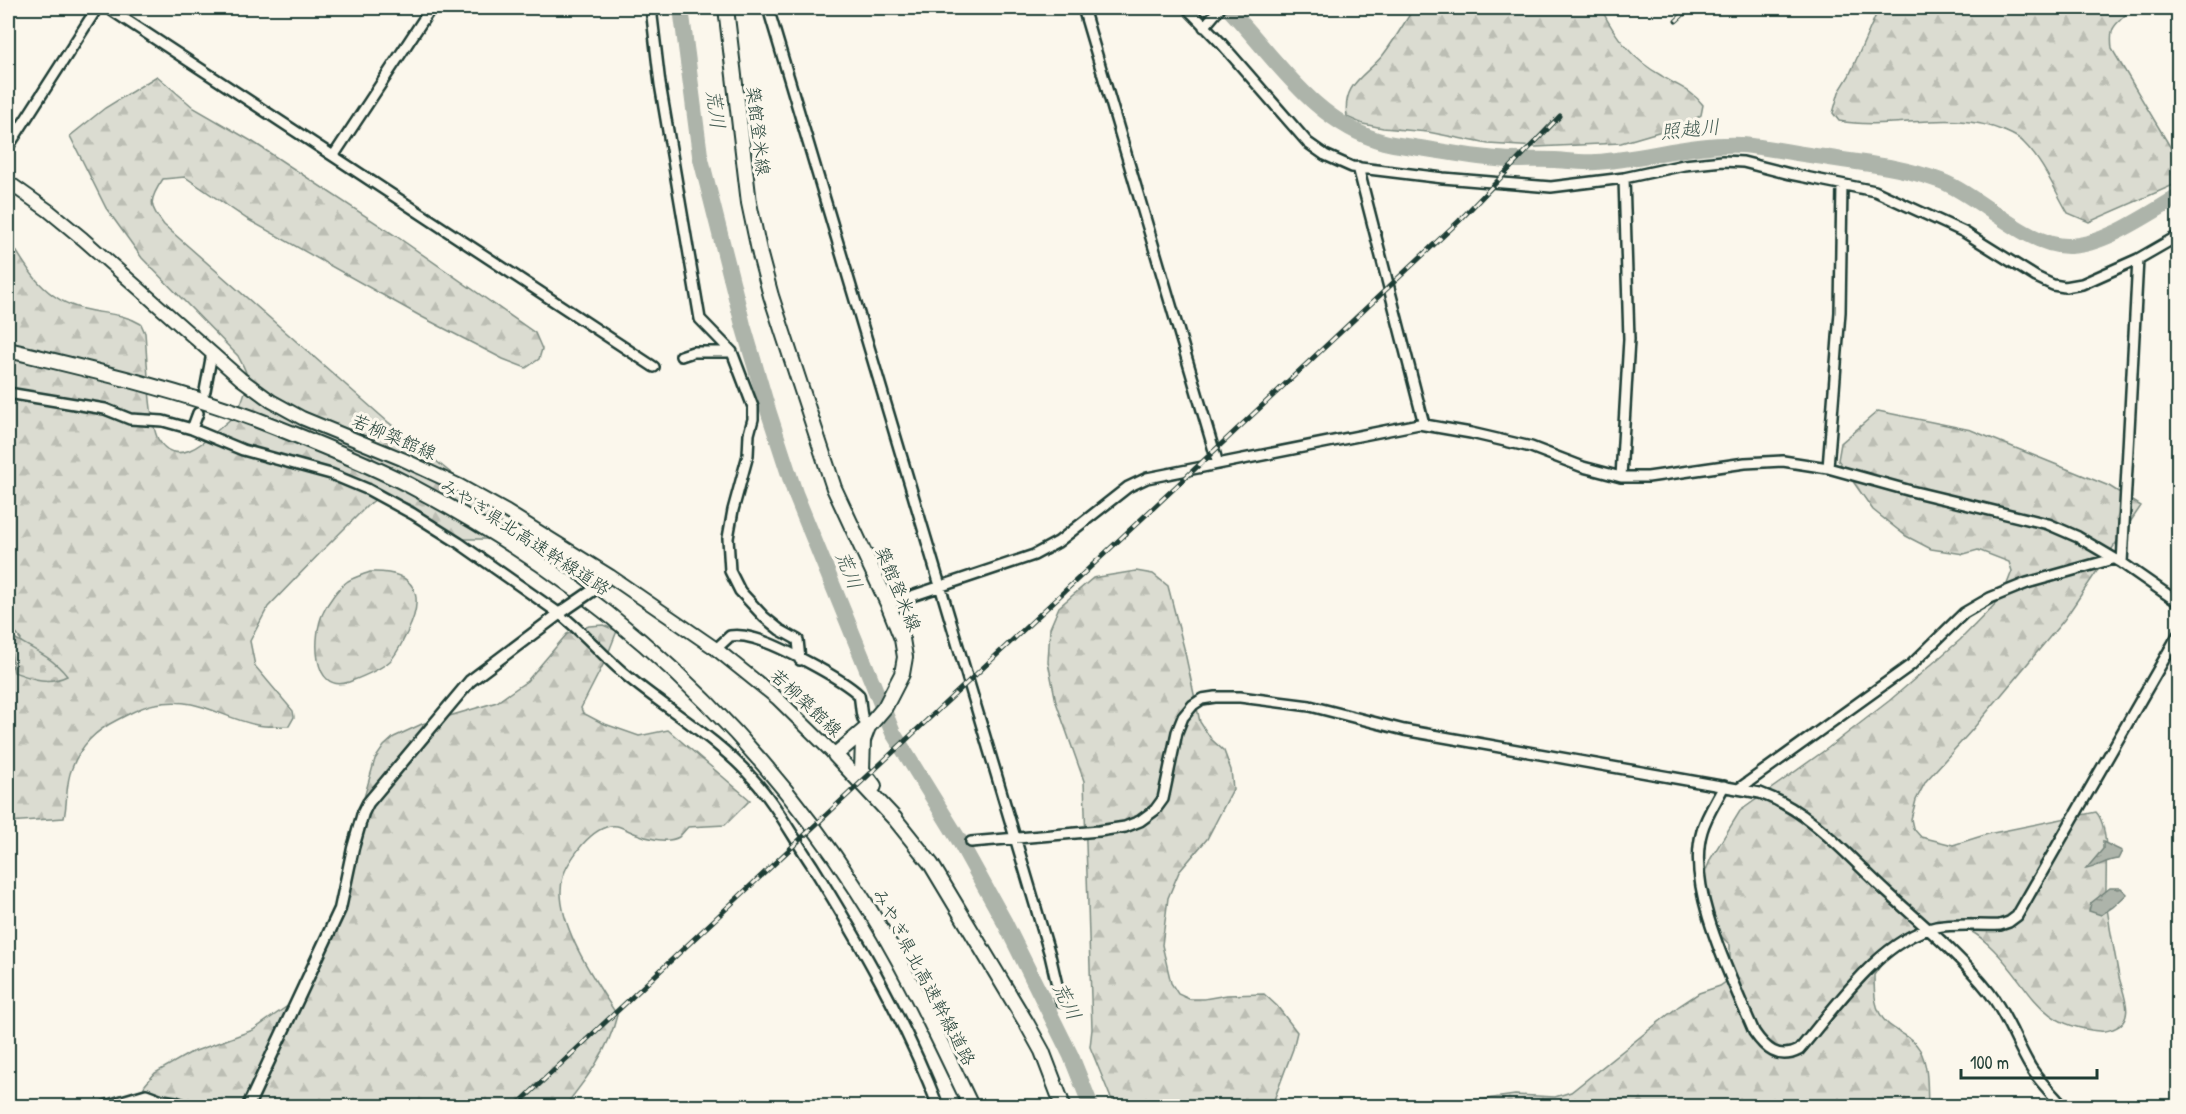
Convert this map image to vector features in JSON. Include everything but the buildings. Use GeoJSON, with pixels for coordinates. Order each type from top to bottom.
{"type":"FeatureCollection","features":[{"type":"Feature","properties":{"kind":"main road","name":"築館登米線"},"geometry":{"type":"LineString","coordinates":[[726,8],[750,203],[768,285],[834,488],[888,604],[902,639],[905,657],[902,674],[885,707],[870,724],[835,755]]}},
{"type":"Feature","properties":{"kind":"main road","name":"若柳築館線"},"geometry":{"type":"LineString","coordinates":[[8,182],[50,211],[271,401],[302,418],[402,459],[460,486],[507,512],[610,576],[716,649],[777,698],[835,755]]}},
{"type":"Feature","properties":{"kind":"main road","name":"みやぎ県北高速幹線道路"},"geometry":{"type":"LineString","coordinates":[[8,350],[171,392],[253,418],[329,449],[408,485],[478,525],[556,575],[603,609],[668,663],[750,747],[787,792],[857,890],[888,942],[918,997],[971,1107]]}},
{"type":"Feature","properties":{"kind":"main road"},"geometry":{"type":"LineString","coordinates":[[870,724],[863,740],[862,770],[883,797],[896,819]]}},
{"type":"Feature","properties":{"kind":"main road"},"geometry":{"type":"LineString","coordinates":[[835,755],[896,819],[931,864],[1042,1051],[1063,1107]]}},
{"type":"Feature","properties":{"kind":"main road"},"geometry":{"type":"LineString","coordinates":[[918,997],[965,1107]]}},
{"type":"Feature","properties":{"kind":"main road"},"geometry":{"type":"LineString","coordinates":[[918,997],[979,1107]]}},
{"type":"Feature","properties":{"kind":"street"},"geometry":{"type":"LineString","coordinates":[[8,147],[97,8]]}},
{"type":"Feature","properties":{"kind":"street"},"geometry":{"type":"LineString","coordinates":[[108,8],[654,367]]}},
{"type":"Feature","properties":{"kind":"street"},"geometry":{"type":"LineString","coordinates":[[334,155],[431,8]]}},
{"type":"Feature","properties":{"kind":"street"},"geometry":{"type":"LineString","coordinates":[[651,8],[660,84],[700,319],[732,352],[753,407],[748,455],[728,538],[730,571],[740,591],[764,617],[780,630],[798,640],[800,660]]}},
{"type":"Feature","properties":{"kind":"street"},"geometry":{"type":"LineString","coordinates":[[768,8],[1050,955],[1061,1002]]}},
{"type":"Feature","properties":{"kind":"street"},"geometry":{"type":"LineString","coordinates":[[1083,8],[1218,464]]}},
{"type":"Feature","properties":{"kind":"street"},"geometry":{"type":"LineString","coordinates":[[1187,8],[1221,43],[1308,143],[1336,161],[1358,167],[1458,180],[1551,187],[1624,178],[1684,165],[1723,161],[1743,162],[1875,190],[1964,232],[2036,277],[2053,285],[2065,287],[2082,284],[2138,259],[2178,236]]}},
{"type":"Feature","properties":{"kind":"street"},"geometry":{"type":"LineString","coordinates":[[1204,27],[1220,8]]}},
{"type":"Feature","properties":{"kind":"street"},"geometry":{"type":"LineString","coordinates":[[1358,167],[1425,424]]}},
{"type":"Feature","properties":{"kind":"street"},"geometry":{"type":"LineString","coordinates":[[1621,477],[1629,339],[1624,178]]}},
{"type":"Feature","properties":{"kind":"street"},"geometry":{"type":"LineString","coordinates":[[1828,468],[1840,312],[1842,184]]}},
{"type":"Feature","properties":{"kind":"street"},"geometry":{"type":"LineString","coordinates":[[2117,561],[2138,259]]}},
{"type":"Feature","properties":{"kind":"street"},"geometry":{"type":"LineString","coordinates":[[681,356],[693,352],[732,352]]}},
{"type":"Feature","properties":{"kind":"street"},"geometry":{"type":"LineString","coordinates":[[205,391],[213,353]]}},
{"type":"Feature","properties":{"kind":"street"},"geometry":{"type":"LineString","coordinates":[[8,393],[105,409],[130,419],[163,421],[192,429],[243,450],[331,474],[367,489],[413,514],[562,613],[624,674],[733,757],[755,781],[793,836],[869,959],[923,1068],[938,1107]]}},
{"type":"Feature","properties":{"kind":"street"},"geometry":{"type":"LineString","coordinates":[[192,429],[198,413]]}},
{"type":"Feature","properties":{"kind":"street"},"geometry":{"type":"LineString","coordinates":[[888,604],[1034,555],[1058,542],[1128,487],[1147,478],[1425,424],[1531,447],[1621,477],[1648,477],[1783,460],[1828,468],[1911,491],[2048,524],[2078,537],[2178,602]]}},
{"type":"Feature","properties":{"kind":"street"},"geometry":{"type":"LineString","coordinates":[[1740,788],[1911,665],[1964,613],[1990,598],[2027,584],[2117,561]]}},
{"type":"Feature","properties":{"kind":"street"},"geometry":{"type":"LineString","coordinates":[[248,1107],[340,909],[353,848],[368,803],[470,681],[610,576]]}},
{"type":"Feature","properties":{"kind":"street"},"geometry":{"type":"LineString","coordinates":[[1724,786],[1702,831],[1699,858],[1701,888],[1717,941],[1754,1032],[1763,1045],[1778,1053],[1790,1054],[1799,1050],[1877,959],[1899,943],[1929,929],[2000,925],[2009,922],[2017,915],[2178,634]]}},
{"type":"Feature","properties":{"kind":"street"},"geometry":{"type":"LineString","coordinates":[[716,649],[730,636],[736,635],[753,638],[800,660],[842,682],[860,695],[863,722],[870,724]]}},
{"type":"Feature","properties":{"kind":"street"},"geometry":{"type":"LineString","coordinates":[[971,843],[1099,831],[1125,827],[1140,821],[1155,810],[1163,799],[1177,732],[1183,717],[1193,705],[1202,699],[1215,697],[1240,697],[1310,706],[1404,730],[1740,788],[1774,798],[1814,822],[1929,929],[1989,993],[2004,1015],[2031,1069],[2063,1107]]}},
{"type":"Feature","properties":{"kind":"street"},"geometry":{"type":"LineString","coordinates":[[105,1107],[146,1094],[187,1107]]}},
{"type":"Feature","properties":{"kind":"green space"},"geometry":{"type":"Polygon","coordinates":[[[1414,8],[1601,8],[1612,29],[1642,63],[1699,100],[1703,105],[1701,115],[1689,123],[1621,143],[1536,147],[1488,144],[1428,132],[1383,128],[1363,124],[1347,117],[1346,105],[1351,88],[1383,55],[1414,8]]]}},
{"type":"Feature","properties":{"kind":"green space"},"geometry":{"type":"Polygon","coordinates":[[[1879,8],[2131,8],[2113,29],[2112,49],[2178,160],[2178,183],[2089,222],[2068,213],[2031,151],[2020,139],[2004,131],[1984,124],[1963,121],[1880,124],[1839,121],[1833,113],[1839,92],[1849,76],[1879,8]]]}},
{"type":"Feature","properties":{"kind":"green space"},"geometry":{"type":"Polygon","coordinates":[[[157,76],[194,108],[253,142],[396,236],[535,333],[542,349],[539,359],[526,368],[503,359],[422,317],[247,219],[185,177],[163,179],[152,203],[164,225],[388,422],[494,508],[501,523],[494,539],[458,539],[424,517],[413,506],[392,497],[380,496],[367,506],[268,607],[250,641],[255,666],[293,711],[294,717],[289,726],[257,725],[208,708],[184,703],[170,702],[145,706],[109,724],[84,746],[70,774],[64,818],[8,822],[8,670],[12,667],[21,640],[8,623],[8,237],[38,281],[57,298],[83,309],[120,316],[141,324],[145,333],[152,419],[158,439],[165,448],[181,453],[205,441],[236,413],[246,386],[246,372],[238,356],[142,258],[106,208],[70,136],[105,108],[157,76]]]}},
{"type":"Feature","properties":{"kind":"green space"},"geometry":{"type":"Polygon","coordinates":[[[1878,411],[1971,430],[2109,486],[2141,506],[2064,620],[1926,781],[1916,800],[1911,819],[1913,828],[1921,837],[1953,845],[1988,834],[2096,812],[2104,829],[2106,901],[2125,999],[2125,1019],[2113,1029],[2104,1031],[2078,1028],[2061,1021],[2037,1002],[2006,963],[1981,938],[1964,930],[1944,930],[1923,935],[1898,947],[1874,975],[1879,1013],[1887,1023],[1913,1041],[1923,1057],[1927,1078],[1928,1106],[1447,1106],[1515,1095],[1555,1097],[1571,1092],[1679,1006],[1699,993],[1720,986],[1727,981],[1730,972],[1730,945],[1710,925],[1699,902],[1704,875],[1711,858],[1740,811],[1889,701],[1960,640],[2002,597],[2012,571],[2009,562],[1978,550],[1964,554],[1931,549],[1906,536],[1873,510],[1838,460],[1841,443],[1878,411]]]}},
{"type":"Feature","properties":{"kind":"green space"},"geometry":{"type":"Polygon","coordinates":[[[1136,571],[1153,574],[1168,586],[1200,722],[1211,739],[1224,751],[1231,770],[1233,789],[1207,839],[1179,872],[1168,898],[1162,945],[1171,983],[1178,994],[1189,999],[1264,994],[1277,1006],[1297,1032],[1274,1106],[1117,1106],[1110,1096],[1090,1047],[1092,1029],[1084,781],[1056,702],[1048,662],[1050,628],[1059,607],[1093,578],[1136,571]]]}},
{"type":"Feature","properties":{"kind":"green space"},"geometry":{"type":"Polygon","coordinates":[[[370,572],[386,572],[407,580],[416,596],[413,619],[400,647],[390,661],[365,676],[337,684],[328,680],[321,671],[317,647],[320,622],[328,604],[341,587],[348,581],[370,572]]]}},
{"type":"Feature","properties":{"kind":"green space"},"geometry":{"type":"Polygon","coordinates":[[[603,625],[617,631],[606,659],[581,708],[583,713],[602,723],[639,736],[668,730],[750,800],[725,825],[688,827],[679,837],[669,840],[656,840],[617,826],[607,827],[597,831],[589,838],[568,864],[563,877],[561,893],[563,911],[577,948],[617,1015],[603,1052],[565,1106],[143,1106],[139,1098],[145,1085],[155,1073],[190,1053],[253,1030],[289,1005],[308,985],[326,942],[375,759],[384,746],[394,737],[422,724],[497,702],[527,681],[567,634],[589,626],[603,625]]]}},
{"type":"Feature","properties":{"kind":"green space"},"geometry":{"type":"Polygon","coordinates":[[[14,638],[49,659],[67,676],[47,681],[14,672],[11,651],[14,638]]]}},
{"type":"Feature","properties":{"kind":"water"},"geometry":{"type":"Polygon","coordinates":[[[2103,842],[2122,851],[2118,859],[2086,869],[2103,849],[2103,842]]]}},
{"type":"Feature","properties":{"kind":"water"},"geometry":{"type":"Polygon","coordinates":[[[2110,888],[2121,888],[2127,894],[2101,915],[2089,911],[2091,903],[2110,888]]]}},
{"type":"Feature","properties":{"kind":"waterway","name":"荒川"},"geometry":{"type":"LineString","coordinates":[[681,8],[700,155],[743,325],[795,493],[893,733],[959,840],[1005,923],[1071,1056],[1091,1106]]}},
{"type":"Feature","properties":{"kind":"waterway","name":"照越川"},"geometry":{"type":"LineString","coordinates":[[1228,8],[1297,86],[1316,104],[1359,133],[1393,144],[1487,158],[1586,162],[1705,146],[1762,147],[1883,166],[1926,176],[1956,188],[2004,220],[2038,239],[2070,246],[2112,235],[2178,197]]}},
{"type":"Feature","properties":{"kind":"railway"},"geometry":{"type":"LineString","coordinates":[[1676,21],[1690,8]]}},
{"type":"Feature","properties":{"kind":"railway"},"geometry":{"type":"LineString","coordinates":[[516,1106],[1459,221],[1560,116]]}}]}
